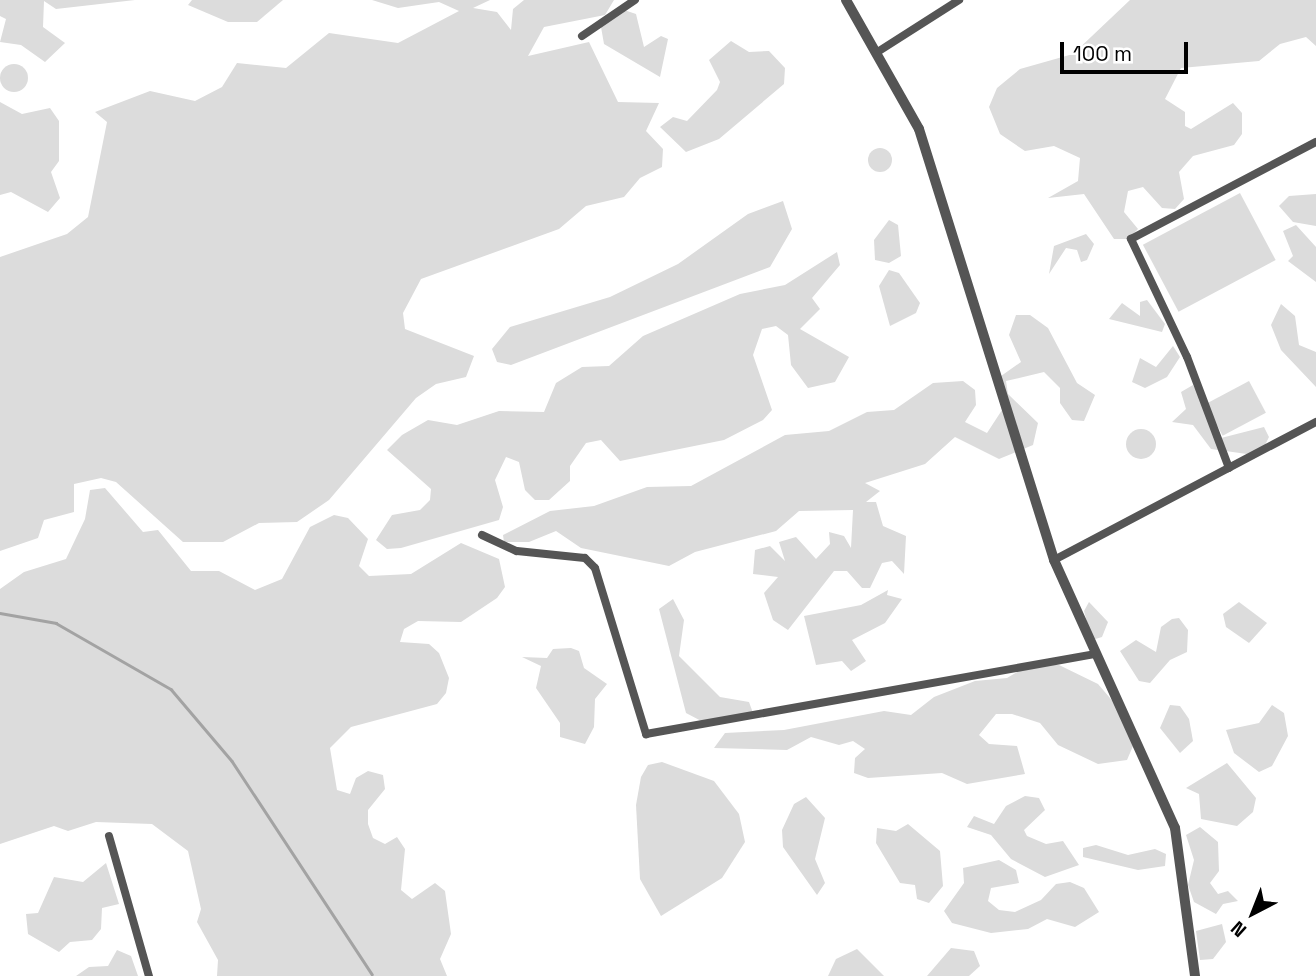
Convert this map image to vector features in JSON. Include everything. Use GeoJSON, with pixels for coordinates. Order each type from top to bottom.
{"type":"FeatureCollection","features":[{"type":"Feature","properties":{"kind":"street"},"geometry":{"type":"LineString","coordinates":[[582,36],[635,0]]}},
{"type":"Feature","properties":{"kind":"street"},"geometry":{"type":"LineString","coordinates":[[846,0],[879,51],[943,194],[986,359],[1054,560],[1093,654],[1175,828],[1195,976]]}},
{"type":"Feature","properties":{"kind":"street"},"geometry":{"type":"LineString","coordinates":[[879,51],[959,0]]}},
{"type":"Feature","properties":{"kind":"street"},"geometry":{"type":"LineString","coordinates":[[1230,468],[1187,357],[1131,239],[1316,142]]}},
{"type":"Feature","properties":{"kind":"street"},"geometry":{"type":"LineString","coordinates":[[1054,560],[1316,422]]}},
{"type":"Feature","properties":{"kind":"street"},"geometry":{"type":"LineString","coordinates":[[482,535],[517,551],[585,558],[595,568],[646,734],[1093,654]]}},
{"type":"Feature","properties":{"kind":"street"},"geometry":{"type":"LineString","coordinates":[[109,836],[149,976]]}},
{"type":"Feature","properties":{"kind":"shaded area"},"geometry":{"type":"Polygon","coordinates":[[[0,0],[135,0],[56,9],[44,1],[43,27],[65,43],[45,62],[21,45],[0,42],[6,19],[0,16],[0,0]]]}},
{"type":"Feature","properties":{"kind":"shaded area"},"geometry":{"type":"Polygon","coordinates":[[[192,0],[283,0],[257,22],[228,22],[188,5],[192,0]]]}},
{"type":"Feature","properties":{"kind":"shaded area"},"geometry":{"type":"Polygon","coordinates":[[[372,0],[490,0],[473,8],[497,12],[511,30],[513,9],[524,0],[614,0],[605,15],[544,27],[528,56],[589,42],[618,102],[659,103],[646,131],[663,149],[662,167],[640,178],[624,197],[586,206],[559,229],[421,279],[403,313],[405,329],[474,356],[466,377],[436,384],[416,398],[329,500],[297,522],[259,523],[223,542],[183,542],[116,482],[101,478],[74,484],[74,512],[44,520],[38,538],[0,551],[0,257],[67,234],[88,217],[107,122],[95,112],[150,91],[195,101],[222,87],[237,63],[286,68],[329,33],[398,43],[459,11],[439,2],[398,8],[372,0]]]}},
{"type":"Feature","properties":{"kind":"shaded area"},"geometry":{"type":"Polygon","coordinates":[[[1130,0],[1316,0],[1316,46],[1306,37],[1280,44],[1259,61],[1181,68],[1165,99],[1185,112],[1185,126],[1191,129],[1233,103],[1242,113],[1242,134],[1234,145],[1193,156],[1179,172],[1184,199],[1175,209],[1162,208],[1143,187],[1128,191],[1124,212],[1138,229],[1128,239],[1114,239],[1084,194],[1048,198],[1078,181],[1080,158],[1054,146],[1025,151],[1000,134],[989,107],[997,88],[1020,69],[1073,54],[1130,0]]]}},
{"type":"Feature","properties":{"kind":"shaded area"},"geometry":{"type":"Polygon","coordinates":[[[624,10],[636,14],[644,47],[661,36],[668,39],[660,77],[604,44],[601,27],[624,10]]]}},
{"type":"Feature","properties":{"kind":"shaded area"},"geometry":{"type":"Polygon","coordinates":[[[731,41],[749,52],[769,51],[785,68],[784,84],[719,139],[686,152],[660,127],[673,117],[687,121],[717,90],[720,82],[709,60],[731,41]]]}},
{"type":"Feature","properties":{"kind":"shaded area"},"geometry":{"type":"Polygon","coordinates":[[[14,64],[24,68],[28,78],[24,88],[14,92],[4,88],[0,78],[4,68],[14,64]]]}},
{"type":"Feature","properties":{"kind":"shaded area"},"geometry":{"type":"Polygon","coordinates":[[[0,102],[22,114],[50,108],[59,121],[59,161],[51,172],[60,198],[48,212],[11,192],[0,195],[0,102]]]}},
{"type":"Feature","properties":{"kind":"shaded area"},"geometry":{"type":"Polygon","coordinates":[[[875,148],[885,148],[892,155],[892,165],[885,172],[875,172],[868,165],[868,155],[875,148]]]}},
{"type":"Feature","properties":{"kind":"shaded area"},"geometry":{"type":"Polygon","coordinates":[[[1240,193],[1276,260],[1179,312],[1143,245],[1240,193]]]}},
{"type":"Feature","properties":{"kind":"shaded area"},"geometry":{"type":"Polygon","coordinates":[[[1316,194],[1316,226],[1293,222],[1279,206],[1289,196],[1316,194]]]}},
{"type":"Feature","properties":{"kind":"shaded area"},"geometry":{"type":"Polygon","coordinates":[[[783,201],[792,229],[770,267],[511,365],[497,362],[492,349],[510,327],[610,297],[678,264],[748,214],[783,201]]]}},
{"type":"Feature","properties":{"kind":"shaded area"},"geometry":{"type":"Polygon","coordinates":[[[889,220],[898,225],[901,256],[889,263],[875,260],[874,240],[889,220]]]}},
{"type":"Feature","properties":{"kind":"shaded area"},"geometry":{"type":"Polygon","coordinates":[[[1296,225],[1316,247],[1316,282],[1288,261],[1293,256],[1283,231],[1296,225]]]}},
{"type":"Feature","properties":{"kind":"shaded area"},"geometry":{"type":"Polygon","coordinates":[[[1086,234],[1094,244],[1087,260],[1081,262],[1077,250],[1066,248],[1049,274],[1054,246],[1086,234]]]}},
{"type":"Feature","properties":{"kind":"shaded area"},"geometry":{"type":"Polygon","coordinates":[[[837,252],[840,265],[812,298],[820,309],[800,329],[849,357],[835,382],[808,388],[791,365],[788,335],[776,326],[762,329],[753,355],[772,410],[763,420],[724,440],[620,461],[601,440],[586,443],[570,466],[570,481],[549,500],[535,500],[525,490],[519,462],[506,457],[495,480],[503,507],[499,520],[401,548],[387,549],[376,540],[392,515],[420,510],[430,500],[431,489],[387,450],[402,435],[428,420],[457,425],[499,411],[544,412],[556,383],[582,367],[609,366],[643,336],[740,294],[785,285],[837,252]]]}},
{"type":"Feature","properties":{"kind":"shaded area"},"geometry":{"type":"Polygon","coordinates":[[[889,270],[899,273],[920,303],[916,313],[890,326],[879,286],[889,270]]]}},
{"type":"Feature","properties":{"kind":"shaded area"},"geometry":{"type":"Polygon","coordinates":[[[1147,300],[1165,324],[1162,332],[1109,319],[1122,303],[1140,316],[1140,302],[1147,300]]]}},
{"type":"Feature","properties":{"kind":"shaded area"},"geometry":{"type":"Polygon","coordinates":[[[1281,304],[1295,316],[1299,345],[1316,352],[1316,387],[1281,350],[1271,325],[1281,304]]]}},
{"type":"Feature","properties":{"kind":"shaded area"},"geometry":{"type":"Polygon","coordinates":[[[1016,315],[1030,315],[1048,328],[1077,383],[1095,395],[1084,421],[1072,420],[1060,403],[1060,388],[1044,372],[1006,381],[1008,394],[1038,423],[1033,445],[999,459],[955,437],[925,464],[865,483],[880,491],[866,502],[876,502],[883,526],[906,536],[904,574],[892,561],[882,563],[870,588],[862,588],[847,571],[834,571],[788,630],[773,620],[764,593],[778,577],[753,574],[755,550],[770,546],[785,561],[779,542],[796,537],[816,559],[830,544],[829,532],[844,536],[851,548],[853,510],[799,511],[776,531],[695,552],[669,566],[581,548],[556,531],[529,542],[504,542],[503,535],[550,511],[594,506],[647,487],[691,486],[785,435],[829,431],[867,412],[894,410],[933,383],[963,381],[975,390],[976,405],[965,422],[987,433],[1002,410],[994,381],[1021,362],[1009,335],[1016,315]]]}},
{"type":"Feature","properties":{"kind":"shaded area"},"geometry":{"type":"Polygon","coordinates":[[[1173,346],[1180,357],[1167,377],[1145,388],[1132,382],[1140,358],[1156,367],[1173,346]]]}},
{"type":"Feature","properties":{"kind":"shaded area"},"geometry":{"type":"Polygon","coordinates":[[[1249,381],[1266,413],[1223,436],[1206,404],[1249,381]]]}},
{"type":"Feature","properties":{"kind":"shaded area"},"geometry":{"type":"Polygon","coordinates":[[[1193,385],[1221,438],[1264,427],[1269,437],[1264,447],[1247,454],[1211,449],[1193,425],[1172,422],[1186,409],[1181,392],[1193,385]]]}},
{"type":"Feature","properties":{"kind":"shaded area"},"geometry":{"type":"Polygon","coordinates":[[[1141,429],[1152,433],[1156,444],[1152,455],[1141,459],[1130,455],[1126,444],[1130,433],[1141,429]]]}},
{"type":"Feature","properties":{"kind":"shaded area"},"geometry":{"type":"Polygon","coordinates":[[[105,488],[143,532],[158,530],[191,571],[219,571],[255,590],[282,579],[310,527],[334,515],[348,518],[368,539],[359,566],[369,576],[411,574],[461,543],[499,559],[505,587],[497,598],[461,622],[418,621],[404,629],[400,642],[429,644],[439,653],[449,678],[446,693],[437,704],[351,727],[330,748],[337,790],[350,794],[356,778],[368,771],[383,775],[385,789],[368,810],[368,824],[373,838],[385,844],[397,837],[405,849],[401,890],[412,899],[435,883],[445,891],[451,934],[440,959],[447,976],[217,976],[218,960],[197,922],[201,909],[188,851],[152,824],[96,822],[68,831],[54,826],[0,844],[0,589],[24,572],[66,559],[85,519],[90,490],[105,488]]]}},
{"type":"Feature","properties":{"kind":"shaded area"},"geometry":{"type":"Polygon","coordinates":[[[888,590],[887,595],[902,599],[885,623],[852,640],[866,661],[851,671],[842,661],[816,665],[804,616],[861,605],[888,590]]]}},
{"type":"Feature","properties":{"kind":"shaded area"},"geometry":{"type":"Polygon","coordinates":[[[673,599],[684,620],[679,656],[720,697],[749,702],[753,713],[707,724],[686,713],[659,609],[673,599]]]}},
{"type":"Feature","properties":{"kind":"shaded area"},"geometry":{"type":"Polygon","coordinates":[[[1089,602],[1108,622],[1102,637],[1092,640],[1084,611],[1089,602]]]}},
{"type":"Feature","properties":{"kind":"shaded area"},"geometry":{"type":"Polygon","coordinates":[[[1239,602],[1267,623],[1249,643],[1226,627],[1223,614],[1239,602]]]}},
{"type":"Feature","properties":{"kind":"shaded area"},"geometry":{"type":"Polygon","coordinates":[[[1179,618],[1188,630],[1187,652],[1170,660],[1150,683],[1139,681],[1120,651],[1136,640],[1156,652],[1161,627],[1172,619],[1179,618]]]}},
{"type":"Feature","properties":{"kind":"shaded area"},"geometry":{"type":"Polygon","coordinates":[[[571,648],[579,651],[584,668],[607,684],[595,699],[594,727],[585,744],[560,737],[560,723],[536,688],[541,666],[522,657],[547,658],[553,649],[571,648]]]}},
{"type":"Feature","properties":{"kind":"shaded area"},"geometry":{"type":"Polygon","coordinates":[[[1031,664],[1059,665],[1098,684],[1116,705],[1133,746],[1127,760],[1098,764],[1058,745],[1040,723],[1012,714],[996,714],[979,735],[989,744],[1017,746],[1025,774],[967,784],[942,773],[868,778],[854,773],[855,758],[865,749],[853,741],[839,745],[811,737],[787,750],[714,748],[725,733],[784,730],[884,711],[911,715],[934,697],[975,681],[1007,678],[1031,664]]]}},
{"type":"Feature","properties":{"kind":"shaded area"},"geometry":{"type":"Polygon","coordinates":[[[1170,705],[1180,706],[1189,719],[1193,741],[1180,753],[1160,728],[1170,705]]]}},
{"type":"Feature","properties":{"kind":"shaded area"},"geometry":{"type":"Polygon","coordinates":[[[1272,705],[1284,713],[1288,736],[1272,766],[1259,772],[1234,753],[1226,730],[1259,723],[1272,705]]]}},
{"type":"Feature","properties":{"kind":"shaded area"},"geometry":{"type":"Polygon","coordinates":[[[662,762],[714,781],[739,814],[745,842],[722,878],[661,916],[640,879],[636,805],[641,777],[648,765],[662,762]]]}},
{"type":"Feature","properties":{"kind":"shaded area"},"geometry":{"type":"Polygon","coordinates":[[[1227,763],[1256,798],[1253,812],[1237,826],[1201,819],[1199,794],[1186,788],[1227,763]]]}},
{"type":"Feature","properties":{"kind":"shaded area"},"geometry":{"type":"Polygon","coordinates":[[[1025,796],[1039,798],[1045,810],[1024,830],[1027,836],[1046,844],[1063,841],[1079,865],[1045,877],[1011,859],[991,835],[967,827],[974,816],[994,824],[1006,806],[1025,796]]]}},
{"type":"Feature","properties":{"kind":"shaded area"},"geometry":{"type":"Polygon","coordinates":[[[806,797],[825,818],[815,859],[825,883],[817,895],[783,847],[782,830],[794,804],[806,797]]]}},
{"type":"Feature","properties":{"kind":"shaded area"},"geometry":{"type":"Polygon","coordinates":[[[908,824],[940,851],[943,886],[929,903],[917,899],[915,885],[900,883],[876,843],[877,828],[896,831],[908,824]]]}},
{"type":"Feature","properties":{"kind":"shaded area"},"geometry":{"type":"Polygon","coordinates":[[[1200,827],[1218,842],[1219,871],[1210,883],[1218,894],[1228,891],[1238,901],[1223,904],[1216,914],[1194,902],[1188,885],[1194,860],[1186,835],[1200,827]]]}},
{"type":"Feature","properties":{"kind":"shaded area"},"geometry":{"type":"Polygon","coordinates":[[[1096,845],[1128,855],[1155,849],[1166,854],[1165,866],[1138,870],[1083,857],[1083,848],[1096,845]]]}},
{"type":"Feature","properties":{"kind":"shaded area"},"geometry":{"type":"Polygon","coordinates":[[[999,860],[1016,870],[1019,883],[991,888],[988,901],[999,910],[1015,912],[1041,900],[1056,884],[1070,882],[1084,888],[1099,912],[1075,927],[1047,919],[1028,929],[991,933],[952,923],[944,911],[964,883],[963,868],[999,860]]]}},
{"type":"Feature","properties":{"kind":"shaded area"},"geometry":{"type":"Polygon","coordinates":[[[106,863],[119,904],[102,908],[101,929],[92,940],[70,942],[59,952],[28,934],[26,914],[38,913],[54,877],[83,882],[106,863]]]}},
{"type":"Feature","properties":{"kind":"shaded area"},"geometry":{"type":"Polygon","coordinates":[[[1222,924],[1226,942],[1213,959],[1200,960],[1196,931],[1222,924]]]}},
{"type":"Feature","properties":{"kind":"shaded area"},"geometry":{"type":"Polygon","coordinates":[[[951,948],[974,951],[980,966],[969,976],[927,976],[951,948]]]}},
{"type":"Feature","properties":{"kind":"shaded area"},"geometry":{"type":"Polygon","coordinates":[[[857,949],[884,976],[828,976],[836,959],[857,949]]]}},
{"type":"Feature","properties":{"kind":"shaded area"},"geometry":{"type":"Polygon","coordinates":[[[117,950],[131,956],[138,976],[76,976],[89,967],[108,966],[117,950]]]}},
{"type":"Feature","properties":{"kind":"waterway"},"geometry":{"type":"LineString","coordinates":[[0,613],[56,623],[171,689],[232,761],[372,974]]}}]}
